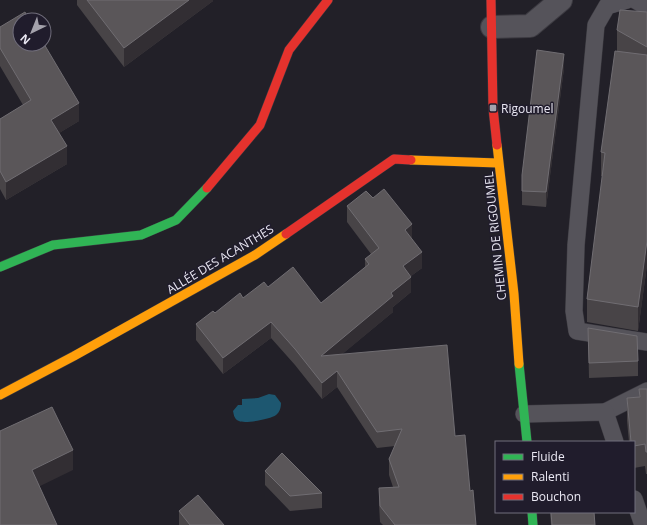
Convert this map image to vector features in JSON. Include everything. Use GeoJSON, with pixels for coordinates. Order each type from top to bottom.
{"type":"FeatureCollection","features":[{"type":"Feature","properties":{"kind":"street"},"geometry":{"type":"LineString","coordinates":[[0,267],[53,245],[141,235],[176,220],[206,189],[260,126],[289,50],[328,0]]}},
{"type":"Feature","properties":{"kind":"street","name":"CHEMIN DE RIGOUMEL"},"geometry":{"type":"LineString","coordinates":[[491,0],[493,108],[498,163],[514,294],[527,441]]}},
{"type":"Feature","properties":{"kind":"street","name":"CHEMIN DE RIGOUMEL"},"geometry":{"type":"LineString","coordinates":[[492,27],[499,0]]}},
{"type":"Feature","properties":{"kind":"street"},"geometry":{"type":"LineString","coordinates":[[492,27],[530,26],[561,0]]}},
{"type":"Feature","properties":{"kind":"street","name":"ALLÉE DES ACANTHES"},"geometry":{"type":"LineString","coordinates":[[0,395],[74,356],[255,255],[394,159],[498,163]]}},
{"type":"Feature","properties":{"kind":"street"},"geometry":{"type":"LineString","coordinates":[[532,513],[533,525]]}},
{"type":"Feature","properties":{"kind":"lane"},"geometry":{"type":"LineString","coordinates":[[627,0],[607,6],[596,25],[576,245],[574,311],[577,331],[647,342]]}},
{"type":"Feature","properties":{"kind":"lane"},"geometry":{"type":"LineString","coordinates":[[635,0],[647,6]]}},
{"type":"Feature","properties":{"kind":"lane"},"geometry":{"type":"LineString","coordinates":[[524,414],[605,412],[647,391]]}},
{"type":"Feature","properties":{"kind":"lane"},"geometry":{"type":"LineString","coordinates":[[605,412],[615,441]]}},
{"type":"Feature","properties":{"kind":"lane"},"geometry":{"type":"LineString","coordinates":[[635,502],[642,525]]}},
{"type":"Feature","properties":{"kind":"water"},"geometry":{"type":"Polygon","coordinates":[[[269,394],[275,395],[281,403],[280,409],[276,415],[273,417],[247,422],[239,421],[235,418],[233,411],[238,405],[242,405],[242,399],[258,398],[269,394]]]}},
{"type":"Feature","properties":{"kind":"building"},"geometry":{"type":"Polygon","coordinates":[[[87,0],[189,0],[124,48],[87,0]]]}},
{"type":"Feature","properties":{"kind":"building"},"geometry":{"type":"Polygon","coordinates":[[[620,10],[647,12],[647,47],[617,30],[620,10]]]}},
{"type":"Feature","properties":{"kind":"building"},"geometry":{"type":"Polygon","coordinates":[[[12,20],[12,52],[49,52],[79,103],[51,120],[67,146],[6,182],[0,171],[0,119],[31,100],[0,48],[0,27],[12,20]]]}},
{"type":"Feature","properties":{"kind":"building"},"geometry":{"type":"Polygon","coordinates":[[[537,50],[564,54],[546,192],[522,191],[522,175],[537,50]]]}},
{"type":"Feature","properties":{"kind":"building"},"geometry":{"type":"Polygon","coordinates":[[[615,51],[647,55],[647,241],[638,307],[587,299],[605,153],[601,152],[615,51]]]}},
{"type":"Feature","properties":{"kind":"building"},"geometry":{"type":"Polygon","coordinates":[[[384,189],[412,224],[405,230],[422,252],[403,266],[411,277],[391,293],[393,296],[321,356],[447,345],[455,436],[465,435],[470,491],[473,490],[476,525],[395,525],[380,506],[379,488],[399,487],[389,459],[402,429],[377,432],[337,371],[322,383],[271,322],[223,358],[196,324],[213,311],[215,313],[240,293],[243,298],[264,282],[268,287],[293,267],[321,303],[369,264],[365,259],[379,248],[347,206],[366,191],[373,198],[384,189]]]}},
{"type":"Feature","properties":{"kind":"building"},"geometry":{"type":"Polygon","coordinates":[[[588,328],[637,336],[638,361],[589,363],[588,328]]]}},
{"type":"Feature","properties":{"kind":"building"},"geometry":{"type":"Polygon","coordinates":[[[639,389],[647,389],[647,452],[645,444],[635,446],[635,441],[631,441],[627,398],[640,397],[639,389]]]}},
{"type":"Feature","properties":{"kind":"building"},"geometry":{"type":"Polygon","coordinates":[[[52,407],[73,450],[32,470],[57,525],[0,525],[0,431],[52,407]]]}},
{"type":"Feature","properties":{"kind":"building"},"geometry":{"type":"Polygon","coordinates":[[[282,453],[322,493],[290,496],[265,471],[282,453]]]}},
{"type":"Feature","properties":{"kind":"building"},"geometry":{"type":"Polygon","coordinates":[[[198,495],[224,525],[190,525],[179,511],[198,495]]]}},
{"type":"Feature","properties":{"kind":"building"},"geometry":{"type":"Polygon","coordinates":[[[551,513],[594,513],[595,525],[552,525],[551,513]]]}},
{"type":"Feature","properties":{"kind":"traffic: fast"},"geometry":{"type":"LineString","coordinates":[[0,267],[53,245],[141,235],[176,220],[207,188]]}},
{"type":"Feature","properties":{"kind":"traffic: fast"},"geometry":{"type":"LineString","coordinates":[[519,364],[527,441]]}},
{"type":"Feature","properties":{"kind":"traffic: fast"},"geometry":{"type":"LineString","coordinates":[[532,513],[533,525]]}},
{"type":"Feature","properties":{"kind":"traffic: slow"},"geometry":{"type":"LineString","coordinates":[[497,145],[514,294],[519,364]]}},
{"type":"Feature","properties":{"kind":"traffic: slow"},"geometry":{"type":"LineString","coordinates":[[411,160],[498,163]]}},
{"type":"Feature","properties":{"kind":"traffic: slow"},"geometry":{"type":"LineString","coordinates":[[0,395],[74,356],[255,255],[286,234]]}},
{"type":"Feature","properties":{"kind":"traffic: jam"},"geometry":{"type":"LineString","coordinates":[[207,188],[260,125],[289,50],[328,0]]}},
{"type":"Feature","properties":{"kind":"traffic: jam"},"geometry":{"type":"LineString","coordinates":[[491,0],[493,108],[497,145]]}},
{"type":"Feature","properties":{"kind":"traffic: jam"},"geometry":{"type":"LineString","coordinates":[[286,234],[394,159],[411,160]]}},
{"type":"Feature","properties":{"kind":"place","name":"Rigoumel"},"geometry":{"type":"Point","coordinates":[493,108]}}]}
